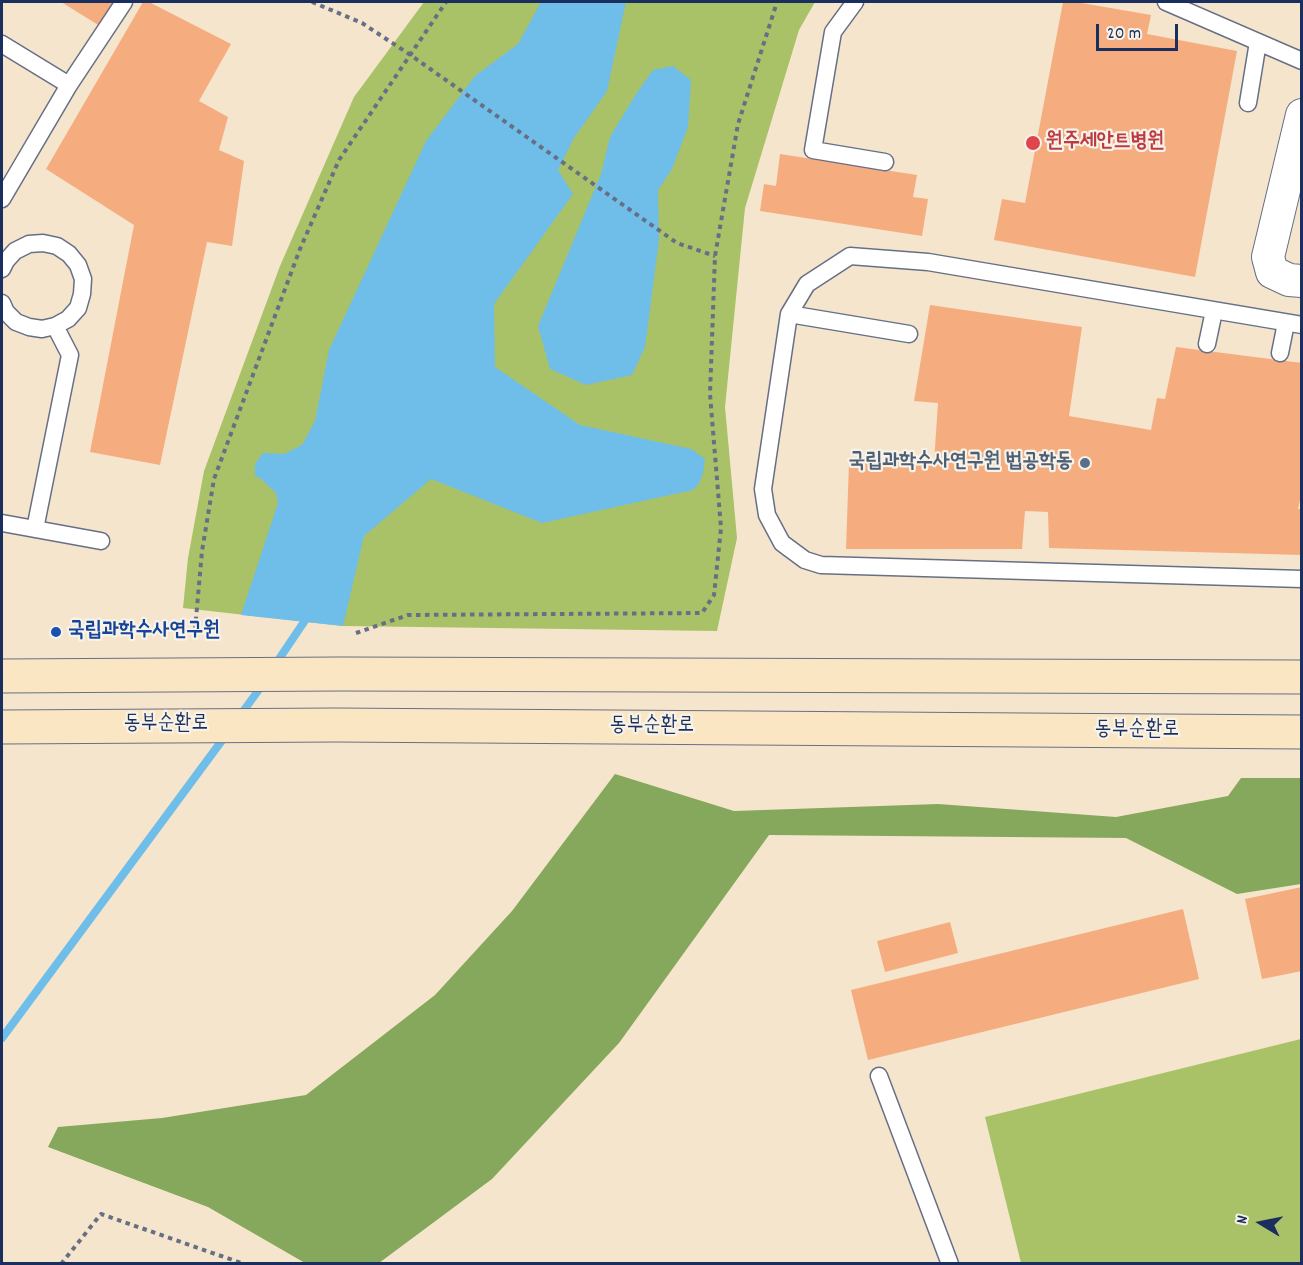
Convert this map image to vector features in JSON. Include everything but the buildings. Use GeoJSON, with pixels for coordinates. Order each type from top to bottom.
{"type":"FeatureCollection","features":[{"type":"Feature","properties":{"kind":"street"},"geometry":{"type":"LineString","coordinates":[[1302,115],[1268,257],[1272,272],[1289,280],[1302,281]]}},
{"type":"Feature","properties":{"kind":"street"},"geometry":{"type":"LineString","coordinates":[[2,676],[341,674],[1302,676]]}},
{"type":"Feature","properties":{"kind":"street","name":"동부순환로"},"geometry":{"type":"LineString","coordinates":[[2,727],[336,725],[1302,732]]}},
{"type":"Feature","properties":{"kind":"lane"},"geometry":{"type":"LineString","coordinates":[[2,199],[69,85],[124,2]]}},
{"type":"Feature","properties":{"kind":"lane"},"geometry":{"type":"LineString","coordinates":[[855,2],[833,32],[813,150],[885,162]]}},
{"type":"Feature","properties":{"kind":"lane"},"geometry":{"type":"LineString","coordinates":[[1166,2],[1302,61]]}},
{"type":"Feature","properties":{"kind":"lane"},"geometry":{"type":"LineString","coordinates":[[1248,103],[1258,42]]}},
{"type":"Feature","properties":{"kind":"lane"},"geometry":{"type":"LineString","coordinates":[[2,44],[69,85]]}},
{"type":"Feature","properties":{"kind":"lane"},"geometry":{"type":"LineString","coordinates":[[2,303],[6,312],[16,322],[42,329],[55,326],[68,319],[78,308],[83,279],[78,266],[69,254],[57,246],[43,243],[28,244],[4,256]]}},
{"type":"Feature","properties":{"kind":"lane"},"geometry":{"type":"LineString","coordinates":[[1280,353],[1294,324],[928,262],[850,256],[807,284],[789,314],[763,489],[767,515],[782,543],[805,560],[821,565],[1302,579]]}},
{"type":"Feature","properties":{"kind":"lane"},"geometry":{"type":"LineString","coordinates":[[1207,344],[1214,311]]}},
{"type":"Feature","properties":{"kind":"lane"},"geometry":{"type":"LineString","coordinates":[[789,314],[909,334]]}},
{"type":"Feature","properties":{"kind":"lane"},"geometry":{"type":"LineString","coordinates":[[35,529],[70,356],[55,326]]}},
{"type":"Feature","properties":{"kind":"lane"},"geometry":{"type":"LineString","coordinates":[[2,523],[101,541]]}},
{"type":"Feature","properties":{"kind":"lane"},"geometry":{"type":"LineString","coordinates":[[879,1076],[950,1263]]}},
{"type":"Feature","properties":{"kind":"path"},"geometry":{"type":"LineString","coordinates":[[312,2],[362,23],[409,54],[677,243],[715,256]]}},
{"type":"Feature","properties":{"kind":"path"},"geometry":{"type":"LineString","coordinates":[[195,630],[202,551],[214,479],[300,249],[339,160],[446,2]]}},
{"type":"Feature","properties":{"kind":"path"},"geometry":{"type":"LineString","coordinates":[[356,633],[408,615],[702,613],[714,595],[721,528],[710,394],[715,256],[738,124],[777,2]]}},
{"type":"Feature","properties":{"kind":"path"},"geometry":{"type":"LineString","coordinates":[[61,1263],[101,1214],[244,1263]]}},
{"type":"Feature","properties":{"kind":"green space"},"geometry":{"type":"Polygon","coordinates":[[[424,2],[815,2],[799,30],[745,208],[725,407],[737,538],[717,631],[343,626],[183,608],[188,558],[204,471],[280,266],[354,97],[424,2]]]}},
{"type":"Feature","properties":{"kind":"green space"},"geometry":{"type":"Polygon","coordinates":[[[615,774],[734,811],[938,804],[1116,817],[1228,796],[1241,778],[1301,778],[1301,884],[1237,894],[1126,838],[769,835],[619,1043],[492,1179],[379,1263],[305,1263],[208,1207],[48,1147],[58,1127],[162,1118],[306,1095],[435,995],[512,911],[615,774]]]}},
{"type":"Feature","properties":{"kind":"green space"},"geometry":{"type":"Polygon","coordinates":[[[1301,1039],[1301,1263],[1021,1263],[985,1117],[1301,1039]]]}},
{"type":"Feature","properties":{"kind":"water"},"geometry":{"type":"Polygon","coordinates":[[[541,2],[626,2],[607,91],[574,138],[558,170],[573,194],[494,304],[495,367],[580,425],[691,449],[705,459],[703,474],[698,485],[693,490],[542,523],[431,479],[364,536],[343,626],[241,615],[278,503],[276,493],[255,476],[255,464],[263,453],[284,454],[302,445],[315,421],[329,350],[426,141],[475,76],[518,44],[541,2]]]}},
{"type":"Feature","properties":{"kind":"water"},"geometry":{"type":"Polygon","coordinates":[[[673,66],[691,80],[688,127],[672,169],[658,190],[659,240],[645,347],[632,375],[586,385],[550,369],[538,326],[601,174],[610,137],[653,70],[673,66]]]}},
{"type":"Feature","properties":{"kind":"waterway"},"geometry":{"type":"LineString","coordinates":[[275,665],[310,613]]}},
{"type":"Feature","properties":{"kind":"waterway"},"geometry":{"type":"LineString","coordinates":[[239,717],[263,684]]}},
{"type":"Feature","properties":{"kind":"waterway"},"geometry":{"type":"LineString","coordinates":[[2,1038],[226,735]]}},
{"type":"Feature","properties":{"kind":"place","name":"원주세안트병원"},"geometry":{"type":"Point","coordinates":[1033,143]}},
{"type":"Feature","properties":{"kind":"place","name":"국립과학수사연구원 법공학동"},"geometry":{"type":"Point","coordinates":[1085,463]}},
{"type":"Feature","properties":{"kind":"place","name":"국립과학수사연구원"},"geometry":{"type":"Point","coordinates":[56,632]}}]}
